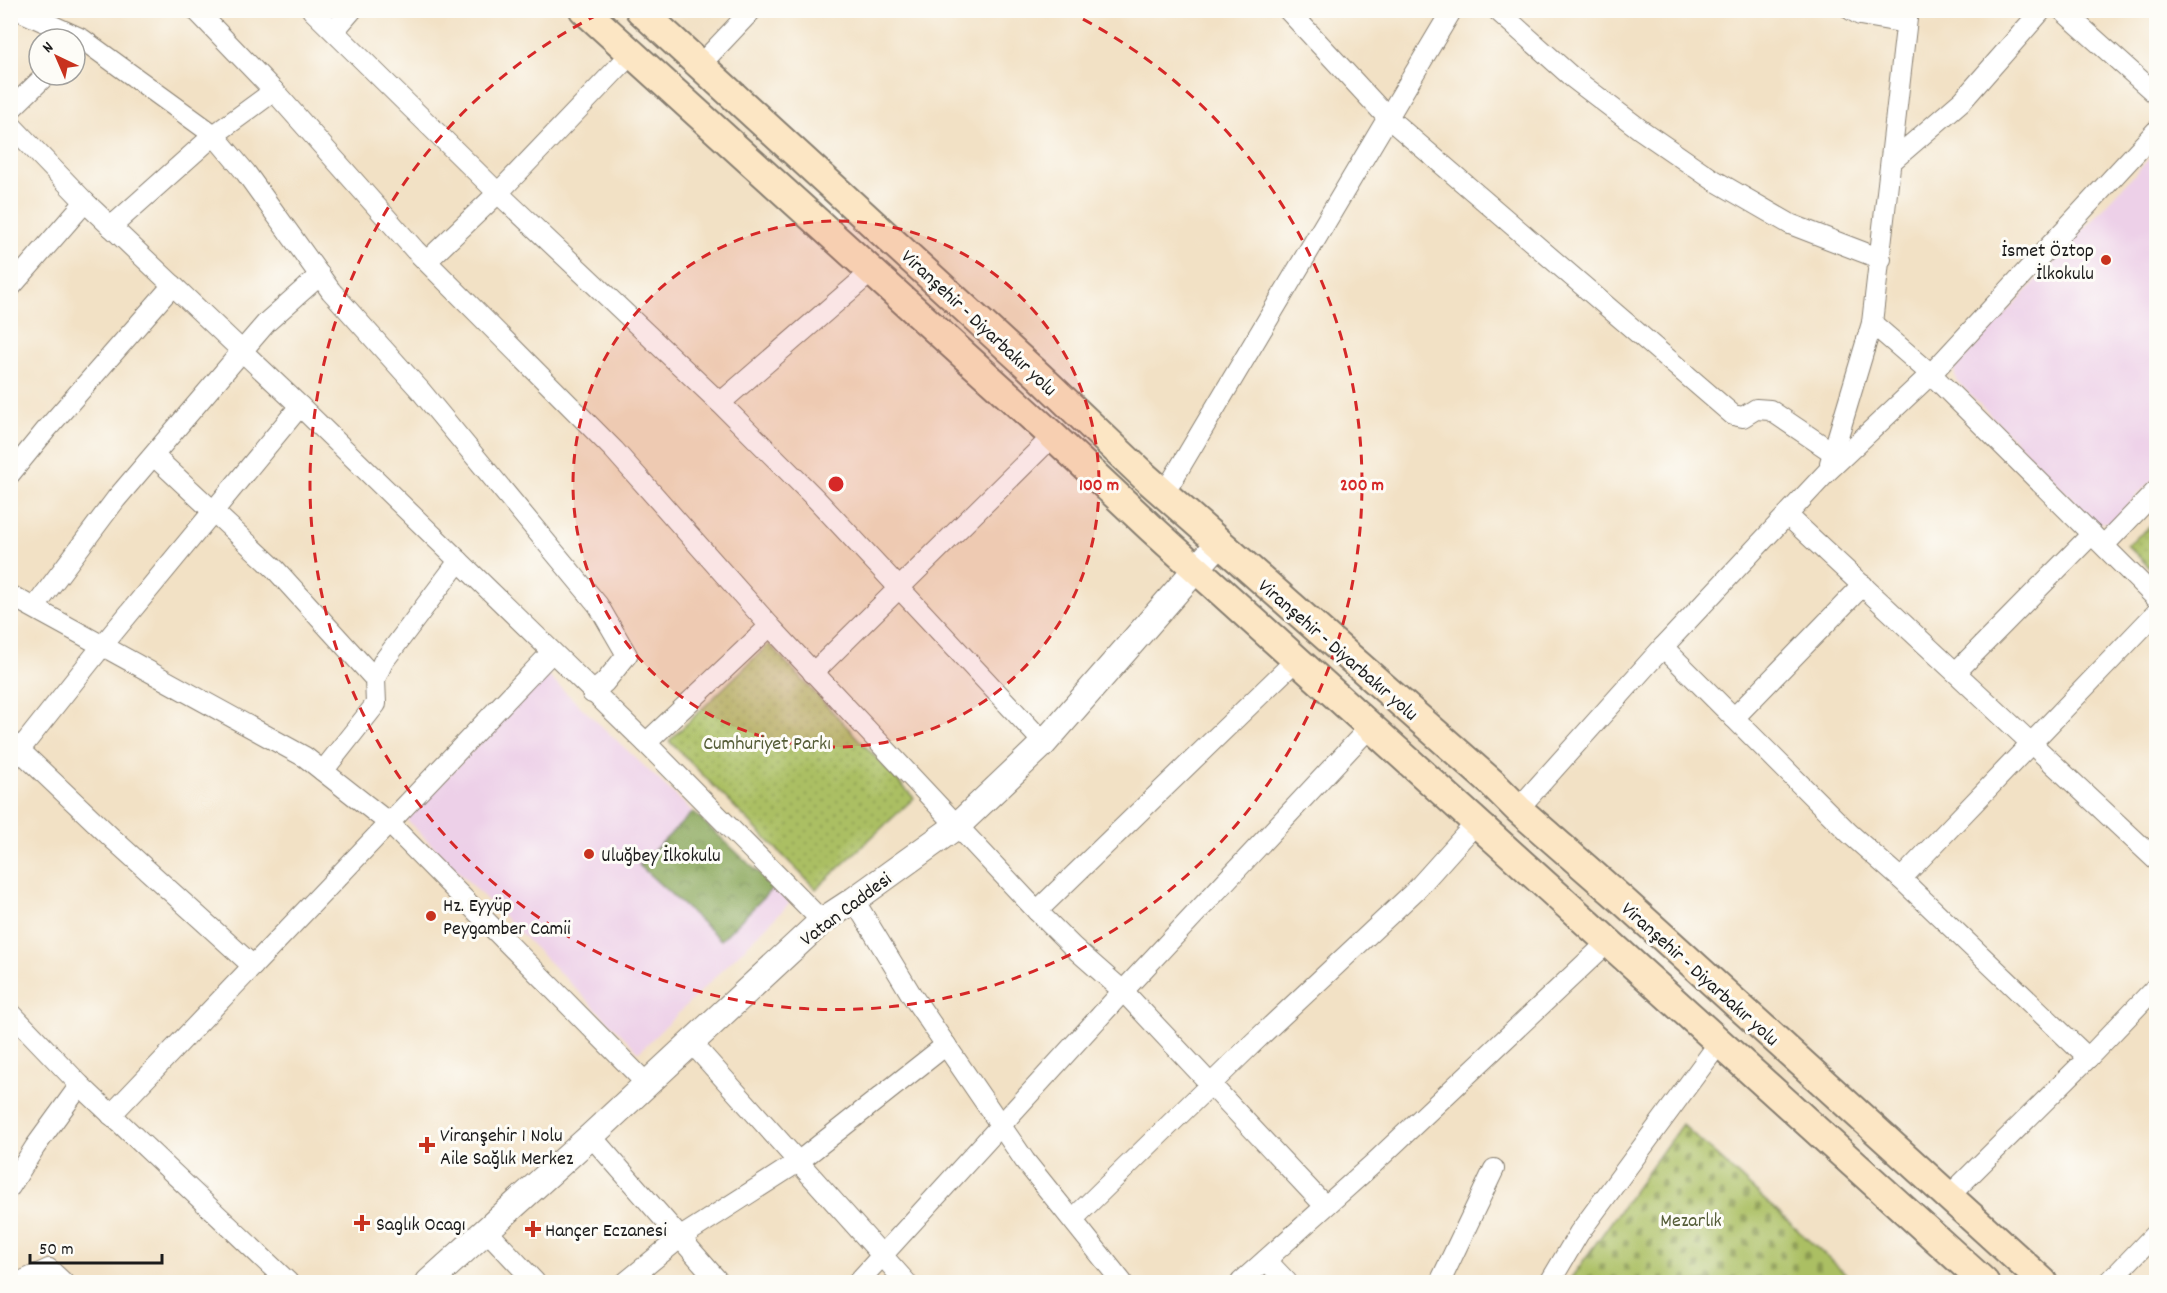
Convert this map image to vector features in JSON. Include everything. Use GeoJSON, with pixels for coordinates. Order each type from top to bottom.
{"type":"FeatureCollection","features":[{"type":"Feature","properties":{"kind":"main road","name":"Viranşehir - Diyarbakır yolu"},"geometry":{"type":"LineString","coordinates":[[585,10],[870,273],[1053,436],[1296,660],[1984,1282]]}},
{"type":"Feature","properties":{"kind":"main road","name":"Viranşehir - Diyarbakır yolu"},"geometry":{"type":"LineString","coordinates":[[640,10],[1039,376],[1164,494],[1491,782],[1518,809],[1621,899],[2043,1282]]}},
{"type":"Feature","properties":{"kind":"street"},"geometry":{"type":"LineString","coordinates":[[18,10],[50,27]]}},
{"type":"Feature","properties":{"kind":"street"},"geometry":{"type":"LineString","coordinates":[[196,10],[274,91],[427,261],[614,450],[813,673],[1037,911],[1073,947],[1123,991],[1325,1206]]}},
{"type":"Feature","properties":{"kind":"street"},"geometry":{"type":"LineString","coordinates":[[312,10],[498,193],[720,403],[817,500],[1044,743]]}},
{"type":"Feature","properties":{"kind":"street"},"geometry":{"type":"LineString","coordinates":[[334,31],[352,10]]}},
{"type":"Feature","properties":{"kind":"street"},"geometry":{"type":"LineString","coordinates":[[700,65],[752,10]]}},
{"type":"Feature","properties":{"kind":"street"},"geometry":{"type":"LineString","coordinates":[[1288,10],[1387,117],[1733,415],[1743,417],[1756,409],[1770,410],[1832,452]]}},
{"type":"Feature","properties":{"kind":"street"},"geometry":{"type":"LineString","coordinates":[[1164,494],[1452,10]]}},
{"type":"Feature","properties":{"kind":"street"},"geometry":{"type":"LineString","coordinates":[[1497,10],[1573,78],[1712,179],[1790,224],[1881,259]]}},
{"type":"Feature","properties":{"kind":"street"},"geometry":{"type":"LineString","coordinates":[[1828,471],[1872,323],[1907,17],[1860,15],[1851,10]]}},
{"type":"Feature","properties":{"kind":"street"},"geometry":{"type":"LineString","coordinates":[[1891,162],[1963,100],[2042,10]]}},
{"type":"Feature","properties":{"kind":"street"},"geometry":{"type":"LineString","coordinates":[[2062,10],[2157,94]]}},
{"type":"Feature","properties":{"kind":"street"},"geometry":{"type":"LineString","coordinates":[[87,48],[214,135],[246,173],[331,291],[420,390],[598,605],[627,655],[605,682],[592,693]]}},
{"type":"Feature","properties":{"kind":"street"},"geometry":{"type":"LineString","coordinates":[[427,261],[498,193],[632,53]]}},
{"type":"Feature","properties":{"kind":"street"},"geometry":{"type":"LineString","coordinates":[[10,110],[34,87]]}},
{"type":"Feature","properties":{"kind":"street"},"geometry":{"type":"LineString","coordinates":[[111,227],[214,135],[274,91]]}},
{"type":"Feature","properties":{"kind":"street"},"geometry":{"type":"LineString","coordinates":[[10,124],[85,202],[300,406],[592,693],[646,743],[822,921]]}},
{"type":"Feature","properties":{"kind":"street"},"geometry":{"type":"LineString","coordinates":[[1518,809],[1663,647],[1828,471],[1931,374],[2157,132]]}},
{"type":"Feature","properties":{"kind":"street"},"geometry":{"type":"LineString","coordinates":[[10,288],[85,202]]}},
{"type":"Feature","properties":{"kind":"street"},"geometry":{"type":"LineString","coordinates":[[720,403],[870,273]]}},
{"type":"Feature","properties":{"kind":"street"},"geometry":{"type":"LineString","coordinates":[[35,607],[116,500],[242,351],[267,322],[320,275]]}},
{"type":"Feature","properties":{"kind":"street"},"geometry":{"type":"LineString","coordinates":[[10,474],[173,285]]}},
{"type":"Feature","properties":{"kind":"street"},"geometry":{"type":"LineString","coordinates":[[1872,323],[1931,374],[2157,598]]}},
{"type":"Feature","properties":{"kind":"street"},"geometry":{"type":"LineString","coordinates":[[253,966],[14,751],[300,406]]}},
{"type":"Feature","properties":{"kind":"street"},"geometry":{"type":"LineString","coordinates":[[813,673],[1053,436]]}},
{"type":"Feature","properties":{"kind":"street"},"geometry":{"type":"LineString","coordinates":[[154,456],[275,569],[375,679]]}},
{"type":"Feature","properties":{"kind":"street"},"geometry":{"type":"LineString","coordinates":[[1956,672],[2098,540],[2157,491]]}},
{"type":"Feature","properties":{"kind":"street"},"geometry":{"type":"LineString","coordinates":[[1787,515],[2157,860]]}},
{"type":"Feature","properties":{"kind":"street","name":"Vatan Caddesi"},"geometry":{"type":"LineString","coordinates":[[429,1282],[591,1136],[822,921],[958,825],[1044,743],[1219,543]]}},
{"type":"Feature","properties":{"kind":"street"},"geometry":{"type":"LineString","coordinates":[[323,771],[376,704],[375,679],[383,662],[459,561]]}},
{"type":"Feature","properties":{"kind":"street"},"geometry":{"type":"LineString","coordinates":[[1734,718],[1863,585]]}},
{"type":"Feature","properties":{"kind":"street"},"geometry":{"type":"LineString","coordinates":[[10,595],[305,757],[389,823],[646,1083]]}},
{"type":"Feature","properties":{"kind":"street"},"geometry":{"type":"LineString","coordinates":[[1901,879],[2157,613]]}},
{"type":"Feature","properties":{"kind":"street"},"geometry":{"type":"LineString","coordinates":[[646,743],[770,626]]}},
{"type":"Feature","properties":{"kind":"street"},"geometry":{"type":"LineString","coordinates":[[1663,647],[1850,833],[2088,1058]]}},
{"type":"Feature","properties":{"kind":"street"},"geometry":{"type":"LineString","coordinates":[[111,1114],[552,652]]}},
{"type":"Feature","properties":{"kind":"street"},"geometry":{"type":"LineString","coordinates":[[1037,911],[1296,660]]}},
{"type":"Feature","properties":{"kind":"street"},"geometry":{"type":"LineString","coordinates":[[858,1282],[1123,991],[1370,727]]}},
{"type":"Feature","properties":{"kind":"street"},"geometry":{"type":"LineString","coordinates":[[1073,1219],[1253,1043],[1415,891],[1476,823]]}},
{"type":"Feature","properties":{"kind":"street"},"geometry":{"type":"LineString","coordinates":[[854,900],[911,994],[1025,1161],[1122,1282]]}},
{"type":"Feature","properties":{"kind":"street"},"geometry":{"type":"LineString","coordinates":[[1241,1282],[1374,1163],[1608,942]]}},
{"type":"Feature","properties":{"kind":"street"},"geometry":{"type":"LineString","coordinates":[[1948,1197],[2157,987]]}},
{"type":"Feature","properties":{"kind":"street"},"geometry":{"type":"LineString","coordinates":[[10,1012],[80,1085],[288,1282]]}},
{"type":"Feature","properties":{"kind":"street"},"geometry":{"type":"LineString","coordinates":[[691,1042],[906,1282]]}},
{"type":"Feature","properties":{"kind":"street"},"geometry":{"type":"LineString","coordinates":[[1550,1282],[1579,1233],[1719,1043]]}},
{"type":"Feature","properties":{"kind":"street"},"geometry":{"type":"LineString","coordinates":[[626,1282],[681,1237],[798,1162],[946,1046]]}},
{"type":"Feature","properties":{"kind":"street"},"geometry":{"type":"LineString","coordinates":[[10,1187],[35,1147],[80,1085]]}},
{"type":"Feature","properties":{"kind":"street"},"geometry":{"type":"LineString","coordinates":[[591,1136],[719,1282]]}},
{"type":"Feature","properties":{"kind":"street"},"geometry":{"type":"LineString","coordinates":[[1440,1282],[1494,1169]]}},
{"type":"Feature","properties":{"kind":"street"},"geometry":{"type":"LineString","coordinates":[[486,1230],[535,1282]]}},
{"type":"Feature","properties":{"kind":"street"},"geometry":{"type":"LineString","coordinates":[[2109,1282],[2157,1233]]}},
{"type":"Feature","properties":{"kind":"street"},"geometry":{"type":"LineString","coordinates":[[1266,1260],[1287,1282]]}},
{"type":"Feature","properties":{"kind":"street"},"geometry":{"type":"LineString","coordinates":[[17,1278],[49,1269],[63,1282]]}},
{"type":"Feature","properties":{"kind":"shaded area","name":"İsmet Öztop İlkokulu"},"geometry":{"type":"Polygon","coordinates":[[[2156,151],[2156,476],[2111,522],[2096,523],[1956,380],[1954,370],[2156,151]]]}},
{"type":"Feature","properties":{"kind":"shaded area","name":"Uluğbey İlkokulu"},"geometry":{"type":"Polygon","coordinates":[[[545,673],[790,903],[639,1052],[407,820],[545,673]]]}},
{"type":"Feature","properties":{"kind":"green space"},"geometry":{"type":"Polygon","coordinates":[[[2156,522],[2156,574],[2127,545],[2156,522]]]}},
{"type":"Feature","properties":{"kind":"green space","name":"Cumhuriyet Parkı"},"geometry":{"type":"Polygon","coordinates":[[[769,644],[914,798],[816,889],[669,741],[769,644]]]}},
{"type":"Feature","properties":{"kind":"green space"},"geometry":{"type":"Polygon","coordinates":[[[693,812],[774,887],[721,940],[639,865],[693,812]]]}},
{"type":"Feature","properties":{"kind":"green space","name":"Mezarlık"},"geometry":{"type":"Polygon","coordinates":[[[1682,1124],[1854,1282],[1568,1282],[1682,1124]]]}},
{"type":"Feature","properties":{"kind":"place","name":"İsmet Öztop İlkokulu"},"geometry":{"type":"Point","coordinates":[2106,260]}},
{"type":"Feature","properties":{"kind":"place","name":"Uluğbey İlkokulu"},"geometry":{"type":"Point","coordinates":[589,854]}},
{"type":"Feature","properties":{"kind":"place","name":"Hz. Eyyüp Peygamber Camii"},"geometry":{"type":"Point","coordinates":[431,916]}},
{"type":"Feature","properties":{"kind":"place","name":"Viranşehir 1 Nolu Aile Sağlık Merkez"},"geometry":{"type":"Point","coordinates":[427,1145]}},
{"type":"Feature","properties":{"kind":"place","name":"Saglık Ocagı"},"geometry":{"type":"Point","coordinates":[362,1223]}},
{"type":"Feature","properties":{"kind":"place","name":"Hançer Eczanesi"},"geometry":{"type":"Point","coordinates":[533,1229]}}]}
